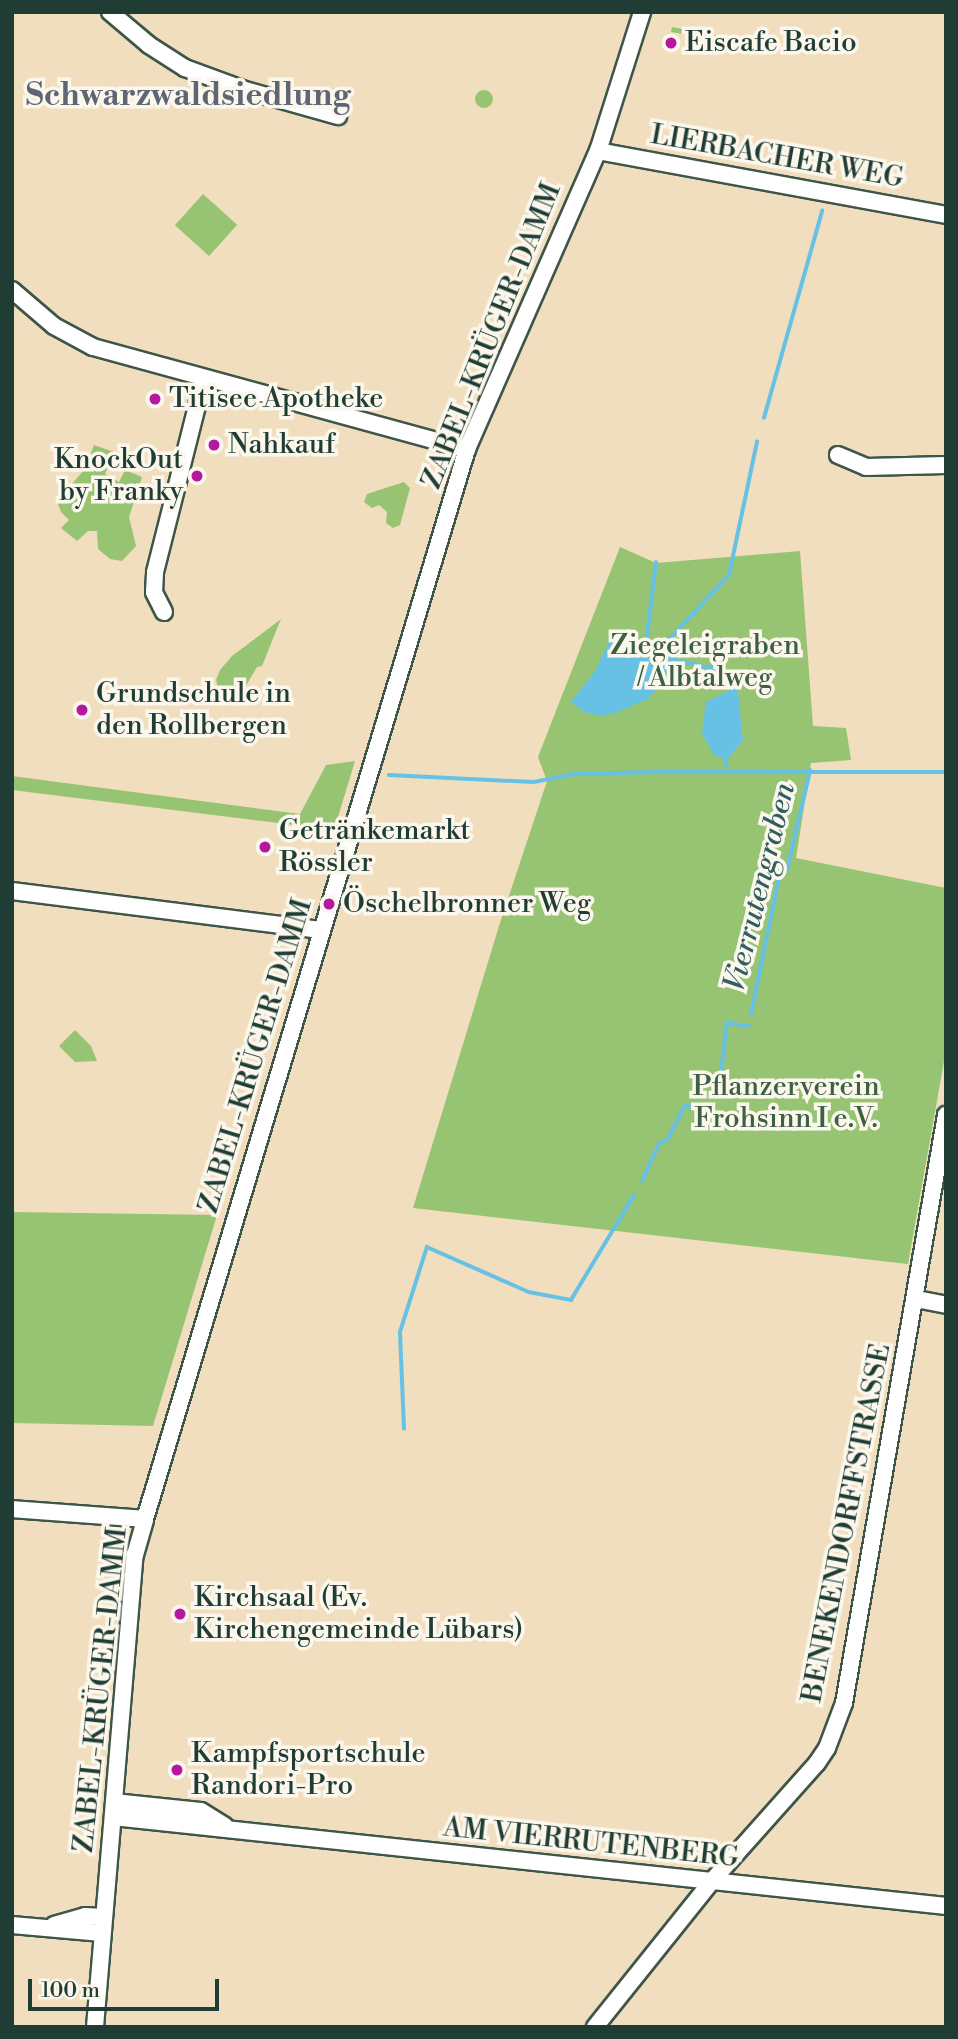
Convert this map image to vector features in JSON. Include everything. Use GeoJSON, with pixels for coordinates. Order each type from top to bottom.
{"type":"FeatureCollection","features":[{"type":"Feature","properties":{"kind":"street"},"geometry":{"type":"LineString","coordinates":[[110,12],[149,45],[185,68],[242,89],[338,116]]}},
{"type":"Feature","properties":{"kind":"street","name":"ZABEL-KRÜGER-DAMM"},"geometry":{"type":"LineString","coordinates":[[95,2027],[135,1555],[467,449],[598,151],[642,12]]}},
{"type":"Feature","properties":{"kind":"street","name":"LIERBACHER WEG"},"geometry":{"type":"LineString","coordinates":[[598,151],[946,215]]}},
{"type":"Feature","properties":{"kind":"street"},"geometry":{"type":"LineString","coordinates":[[12,290],[54,326],[93,347],[467,449]]}},
{"type":"Feature","properties":{"kind":"street"},"geometry":{"type":"LineString","coordinates":[[164,612],[155,592],[155,572],[204,378]]}},
{"type":"Feature","properties":{"kind":"street"},"geometry":{"type":"LineString","coordinates":[[838,455],[866,467],[946,465]]}},
{"type":"Feature","properties":{"kind":"street"},"geometry":{"type":"LineString","coordinates":[[12,891],[321,930]]}},
{"type":"Feature","properties":{"kind":"street","name":"BENEKENDORFFSTRASSE"},"geometry":{"type":"LineString","coordinates":[[595,2027],[711,1882],[817,1763],[827,1748],[844,1703],[946,1115]]}},
{"type":"Feature","properties":{"kind":"street"},"geometry":{"type":"LineString","coordinates":[[916,1299],[946,1305]]}},
{"type":"Feature","properties":{"kind":"street"},"geometry":{"type":"LineString","coordinates":[[12,1509],[145,1519]]}},
{"type":"Feature","properties":{"kind":"street","name":"AM VIERRUTENBERG"},"geometry":{"type":"LineString","coordinates":[[113,1809],[230,1830],[946,1906]]}},
{"type":"Feature","properties":{"kind":"street"},"geometry":{"type":"LineString","coordinates":[[12,1925],[103,1925]]}},
{"type":"Feature","properties":{"kind":"green space"},"geometry":{"type":"Polygon","coordinates":[[[672,27],[721,36],[720,40],[671,32],[672,27]]]}},
{"type":"Feature","properties":{"kind":"green space"},"geometry":{"type":"Polygon","coordinates":[[[484,90],[490,93],[493,99],[490,105],[484,108],[478,105],[475,99],[478,93],[484,90]]]}},
{"type":"Feature","properties":{"kind":"green space"},"geometry":{"type":"Polygon","coordinates":[[[203,194],[237,225],[209,256],[175,225],[203,194]]]}},
{"type":"Feature","properties":{"kind":"green space"},"geometry":{"type":"Polygon","coordinates":[[[94,445],[114,452],[105,474],[119,482],[125,470],[142,477],[129,517],[136,546],[122,561],[110,559],[98,549],[97,531],[88,531],[77,541],[61,528],[69,520],[61,512],[57,501],[85,469],[94,445]]]}},
{"type":"Feature","properties":{"kind":"green space"},"geometry":{"type":"Polygon","coordinates":[[[404,482],[410,488],[400,525],[393,528],[386,523],[387,512],[379,505],[372,508],[364,502],[367,494],[404,482]]]}},
{"type":"Feature","properties":{"kind":"green space","name":"Pflanzerverein Frohsinn I e.V."},"geometry":{"type":"Polygon","coordinates":[[[620,547],[656,563],[800,551],[813,726],[846,728],[851,760],[811,763],[796,858],[946,888],[946,1050],[908,1264],[413,1208],[499,926],[547,781],[538,757],[620,547]]]}},
{"type":"Feature","properties":{"kind":"green space"},"geometry":{"type":"Polygon","coordinates":[[[281,619],[262,666],[257,667],[241,694],[231,695],[218,688],[216,680],[220,670],[232,656],[281,619]]]}},
{"type":"Feature","properties":{"kind":"green space"},"geometry":{"type":"Polygon","coordinates":[[[355,761],[334,830],[12,790],[12,776],[300,814],[326,765],[355,761]]]}},
{"type":"Feature","properties":{"kind":"green space"},"geometry":{"type":"Polygon","coordinates":[[[75,1030],[91,1046],[97,1061],[75,1062],[59,1046],[75,1030]]]}},
{"type":"Feature","properties":{"kind":"green space"},"geometry":{"type":"Polygon","coordinates":[[[12,1212],[217,1215],[153,1426],[12,1423],[12,1212]]]}},
{"type":"Feature","properties":{"kind":"water"},"geometry":{"type":"Polygon","coordinates":[[[621,630],[627,631],[642,642],[660,646],[672,660],[665,679],[648,699],[615,713],[601,716],[584,712],[571,702],[595,671],[612,636],[621,630]]]}},
{"type":"Feature","properties":{"kind":"water"},"geometry":{"type":"Polygon","coordinates":[[[737,683],[743,741],[727,759],[714,755],[702,733],[706,702],[730,690],[737,683]]]}},
{"type":"Feature","properties":{"kind":"waterway"},"geometry":{"type":"LineString","coordinates":[[764,418],[822,211]]}},
{"type":"Feature","properties":{"kind":"waterway"},"geometry":{"type":"LineString","coordinates":[[659,651],[729,575],[757,442]]}},
{"type":"Feature","properties":{"kind":"waterway"},"geometry":{"type":"LineString","coordinates":[[648,647],[646,643],[656,563]]}},
{"type":"Feature","properties":{"kind":"waterway"},"geometry":{"type":"LineString","coordinates":[[669,659],[726,671],[736,685]]}},
{"type":"Feature","properties":{"kind":"waterway"},"geometry":{"type":"LineString","coordinates":[[726,755],[727,766]]}},
{"type":"Feature","properties":{"kind":"waterway","name":"Vierrutengraben"},"geometry":{"type":"LineString","coordinates":[[751,1014],[781,868],[787,870],[810,771]]}},
{"type":"Feature","properties":{"kind":"waterway"},"geometry":{"type":"LineString","coordinates":[[389,775],[534,782],[574,774],[656,772],[946,772]]}},
{"type":"Feature","properties":{"kind":"waterway","name":"Vierrutengraben"},"geometry":{"type":"LineString","coordinates":[[718,1097],[727,1023],[749,1026]]}},
{"type":"Feature","properties":{"kind":"waterway","name":"Vierrutengraben"},"geometry":{"type":"LineString","coordinates":[[642,1181],[659,1144],[668,1139],[685,1106],[693,1107]]}},
{"type":"Feature","properties":{"kind":"waterway","name":"Vierrutengraben"},"geometry":{"type":"LineString","coordinates":[[404,1429],[400,1332],[427,1247],[529,1292],[571,1300],[634,1195]]}},
{"type":"Feature","properties":{"kind":"place","name":"Eiscafe Bacio"},"geometry":{"type":"Point","coordinates":[671,43]}},
{"type":"Feature","properties":{"kind":"place","name":"Titisee Apotheke"},"geometry":{"type":"Point","coordinates":[155,399]}},
{"type":"Feature","properties":{"kind":"place","name":"Nahkauf"},"geometry":{"type":"Point","coordinates":[214,445]}},
{"type":"Feature","properties":{"kind":"place","name":"KnockOut by Franky"},"geometry":{"type":"Point","coordinates":[197,476]}},
{"type":"Feature","properties":{"kind":"place","name":"Grundschule in den Rollbergen"},"geometry":{"type":"Point","coordinates":[82,710]}},
{"type":"Feature","properties":{"kind":"place","name":"Getränkemarkt Rössler"},"geometry":{"type":"Point","coordinates":[265,847]}},
{"type":"Feature","properties":{"kind":"place","name":"Öschelbronner Weg"},"geometry":{"type":"Point","coordinates":[329,904]}},
{"type":"Feature","properties":{"kind":"place","name":"Kirchsaal (Ev. Kirchengemeinde Lübars)"},"geometry":{"type":"Point","coordinates":[180,1614]}},
{"type":"Feature","properties":{"kind":"place","name":"Kampfsportschule Randori-Pro"},"geometry":{"type":"Point","coordinates":[177,1770]}},
{"type":"Feature","properties":{"kind":"district","name":"Schwarzwaldsiedlung"},"geometry":{"type":"Point","coordinates":[188,95]}},
{"type":"Feature","properties":{"kind":"park label","name":"Ziegeleigraben / Albtalweg"},"geometry":{"type":"Point","coordinates":[705,662]}}]}
